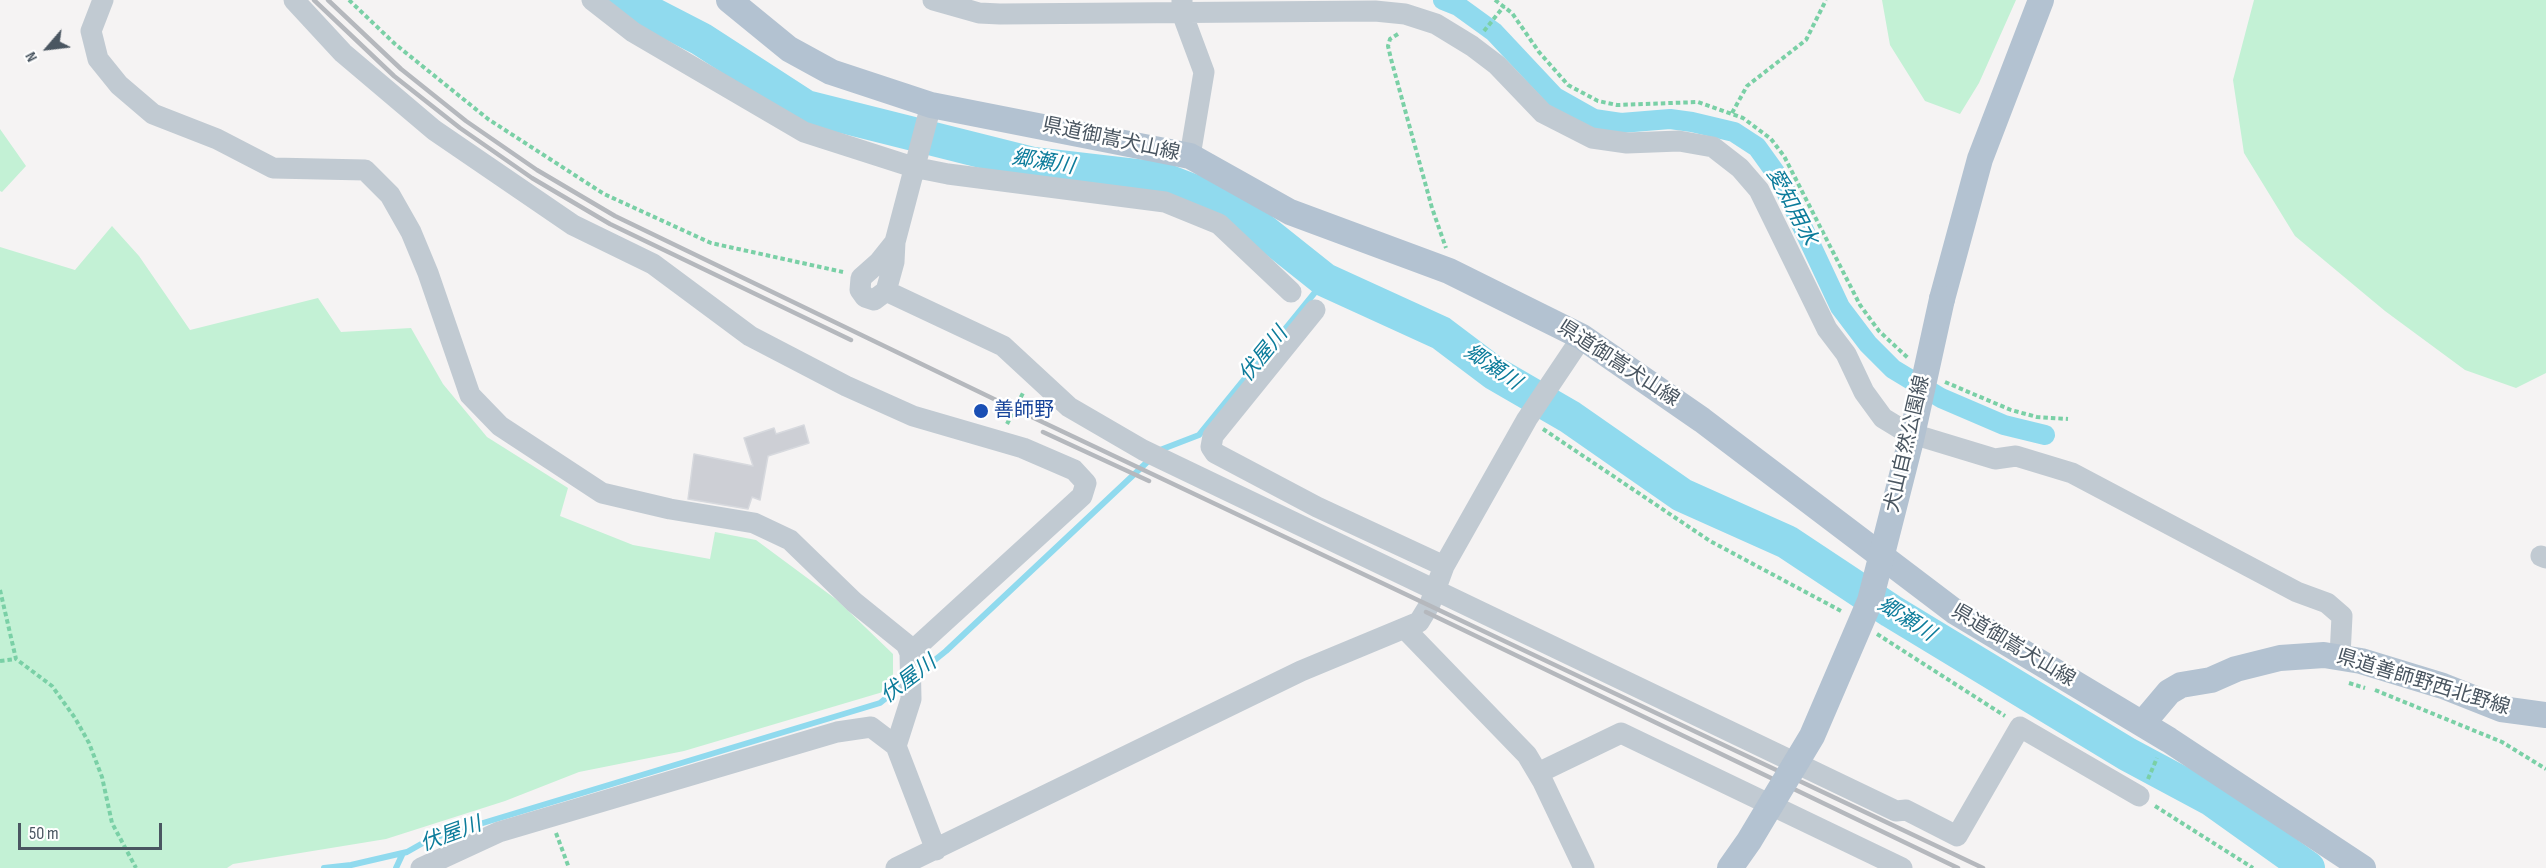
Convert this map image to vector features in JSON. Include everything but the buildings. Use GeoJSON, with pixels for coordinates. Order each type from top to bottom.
{"type":"FeatureCollection","features":[{"type":"Feature","properties":{"kind":"main road","name":"県道御嵩犬山線"},"geometry":{"type":"LineString","coordinates":[[729,0],[789,50],[831,72],[929,112],[1190,156],[1290,212],[1449,271],[1582,336],[1702,420],[1954,611],[2229,778],[2363,868]]}},
{"type":"Feature","properties":{"kind":"main road","name":"犬山自然公園線"},"geometry":{"type":"LineString","coordinates":[[1730,868],[1749,841],[1812,736],[1870,601],[1911,440],[1942,299],[1980,159],[2041,0]]}},
{"type":"Feature","properties":{"kind":"main road","name":"県道善師野西北野線"},"geometry":{"type":"LineString","coordinates":[[2142,724],[2169,692],[2181,685],[2211,680],[2236,669],[2280,658],[2443,686],[2501,709],[2546,715]]}},
{"type":"Feature","properties":{"kind":"street"},"geometry":{"type":"LineString","coordinates":[[103,0],[92,31],[98,59],[119,85],[153,114],[217,139],[273,168],[365,170],[390,195],[411,232],[428,273],[470,395],[500,426],[602,493],[670,509],[754,523],[790,540],[854,602],[906,644],[910,653],[911,699],[897,746]]}},
{"type":"Feature","properties":{"kind":"street"},"geometry":{"type":"LineString","coordinates":[[294,0],[343,53],[434,130],[573,225],[653,264],[750,336],[846,386],[913,416],[1023,448],[1074,470],[1086,483],[1082,496],[910,653]]}},
{"type":"Feature","properties":{"kind":"street"},"geometry":{"type":"LineString","coordinates":[[592,0],[633,32],[804,132],[913,167],[1071,192],[1165,202],[1219,224],[1291,292]]}},
{"type":"Feature","properties":{"kind":"street"},"geometry":{"type":"LineString","coordinates":[[933,0],[979,13],[1182,6],[1375,11],[1405,14],[1436,24],[1472,46],[1497,65],[1543,113],[1565,127],[1592,138],[1627,143],[1679,141],[1713,147],[1740,168],[1759,190],[1827,329],[1846,354],[1864,392],[1883,418],[1906,432],[1995,459],[2016,456],[2072,473],[2297,592],[2327,603],[2342,616],[2341,669]]}},
{"type":"Feature","properties":{"kind":"street"},"geometry":{"type":"LineString","coordinates":[[1182,6],[1204,72],[1190,156]]}},
{"type":"Feature","properties":{"kind":"street"},"geometry":{"type":"LineString","coordinates":[[895,242],[879,262],[861,278],[860,290],[865,297],[874,300],[886,291],[913,167],[929,112]]}},
{"type":"Feature","properties":{"kind":"street"},"geometry":{"type":"LineString","coordinates":[[886,291],[1003,346],[1069,407],[1143,450],[1896,811],[1906,810],[1957,836],[2020,727],[2139,796]]}},
{"type":"Feature","properties":{"kind":"street"},"geometry":{"type":"LineString","coordinates":[[1315,309],[1213,436],[1211,447],[1215,453],[1317,507],[1444,566]]}},
{"type":"Feature","properties":{"kind":"street"},"geometry":{"type":"LineString","coordinates":[[896,868],[1301,670],[1406,630],[1419,622],[1426,612],[1444,566],[1527,419],[1550,381],[1582,336]]}},
{"type":"Feature","properties":{"kind":"street"},"geometry":{"type":"LineString","coordinates":[[1406,630],[1527,755],[1584,868]]}},
{"type":"Feature","properties":{"kind":"street"},"geometry":{"type":"LineString","coordinates":[[421,868],[499,832],[837,732],[871,728],[897,746],[936,850]]}},
{"type":"Feature","properties":{"kind":"street"},"geometry":{"type":"LineString","coordinates":[[1538,773],[1621,733],[1902,868]]}},
{"type":"Feature","properties":{"kind":"path"},"geometry":{"type":"LineString","coordinates":[[349,0],[395,44],[488,119],[604,194],[711,243],[861,278]]}},
{"type":"Feature","properties":{"kind":"path"},"geometry":{"type":"LineString","coordinates":[[1732,113],[1747,86],[1806,40],[1826,0]]}},
{"type":"Feature","properties":{"kind":"path"},"geometry":{"type":"LineString","coordinates":[[1472,46],[1504,6]]}},
{"type":"Feature","properties":{"kind":"path"},"geometry":{"type":"LineString","coordinates":[[1407,35],[1396,34],[1388,46],[1432,208],[1450,259],[1449,271]]}},
{"type":"Feature","properties":{"kind":"path"},"geometry":{"type":"LineString","coordinates":[[999,441],[1032,374]]}},
{"type":"Feature","properties":{"kind":"path"},"geometry":{"type":"LineString","coordinates":[[1527,419],[1710,541],[1844,613]]}},
{"type":"Feature","properties":{"kind":"path"},"geometry":{"type":"LineString","coordinates":[[0,590],[16,659],[52,686],[80,726],[102,777],[112,823],[136,868]]}},
{"type":"Feature","properties":{"kind":"path"},"geometry":{"type":"LineString","coordinates":[[1873,632],[2020,727]]}},
{"type":"Feature","properties":{"kind":"path"},"geometry":{"type":"LineString","coordinates":[[0,661],[16,659]]}},
{"type":"Feature","properties":{"kind":"path"},"geometry":{"type":"LineString","coordinates":[[2341,669],[2374,690],[2502,742],[2546,769]]}},
{"type":"Feature","properties":{"kind":"path"},"geometry":{"type":"LineString","coordinates":[[2159,755],[2139,796],[2253,868]]}},
{"type":"Feature","properties":{"kind":"path"},"geometry":{"type":"LineString","coordinates":[[551,818],[569,868]]}},
{"type":"Feature","properties":{"kind":"green space"},"geometry":{"type":"Polygon","coordinates":[[[1882,0],[2016,0],[1979,83],[1960,114],[1925,101],[1890,45],[1882,0]]]}},
{"type":"Feature","properties":{"kind":"green space"},"geometry":{"type":"Polygon","coordinates":[[[2254,0],[2546,0],[2546,373],[2516,388],[2465,370],[2385,311],[2295,236],[2244,153],[2233,80],[2254,0]]]}},
{"type":"Feature","properties":{"kind":"green space"},"geometry":{"type":"Polygon","coordinates":[[[0,129],[26,166],[2,192],[0,191],[0,129]]]}},
{"type":"Feature","properties":{"kind":"green space"},"geometry":{"type":"Polygon","coordinates":[[[112,226],[139,256],[190,330],[318,298],[341,332],[411,328],[443,384],[487,437],[568,488],[560,516],[633,545],[710,559],[715,532],[756,540],[837,600],[893,654],[893,689],[684,751],[579,772],[505,801],[386,839],[233,864],[227,868],[0,868],[0,247],[75,270],[112,226]]]}},
{"type":"Feature","properties":{"kind":"waterway","name":"郷瀬川"},"geometry":{"type":"LineString","coordinates":[[625,0],[701,39],[806,107],[1033,164],[1162,179],[1232,206],[1325,280],[1441,333],[1494,373],[1570,417],[1682,495],[1787,542],[1891,611],[2127,754],[2211,799],[2308,868]]}},
{"type":"Feature","properties":{"kind":"waterway","name":"愛知用水"},"geometry":{"type":"LineString","coordinates":[[1443,0],[1458,6],[1494,32],[1555,97],[1594,119],[1621,123],[1670,119],[1692,122],[1734,132],[1757,147],[1780,179],[1840,307],[1868,344],[1893,369],[1941,398],[2004,425],[2045,435]]}},
{"type":"Feature","properties":{"kind":"waterway","name":"伏屋川"},"geometry":{"type":"LineString","coordinates":[[915,676],[946,651],[1160,450],[1199,435],[1325,280]]}},
{"type":"Feature","properties":{"kind":"waterway","name":"伏屋川"},"geometry":{"type":"LineString","coordinates":[[324,868],[351,865],[407,852],[430,839],[880,703],[906,682]]}},
{"type":"Feature","properties":{"kind":"waterway"},"geometry":{"type":"LineString","coordinates":[[396,868],[403,853]]}},
{"type":"Feature","properties":{"kind":"railway"},"geometry":{"type":"LineString","coordinates":[[314,0],[394,76],[460,128],[532,178],[610,224],[851,340]]}},
{"type":"Feature","properties":{"kind":"railway"},"geometry":{"type":"LineString","coordinates":[[328,0],[401,69],[466,121],[537,170],[615,216],[996,400],[1983,868]]}},
{"type":"Feature","properties":{"kind":"railway"},"geometry":{"type":"LineString","coordinates":[[1043,432],[1149,481]]}},
{"type":"Feature","properties":{"kind":"railway"},"geometry":{"type":"LineString","coordinates":[[1426,612],[1958,868]]}},
{"type":"Feature","properties":{"kind":"place","name":"善師野"},"geometry":{"type":"Point","coordinates":[981,411]}}]}
